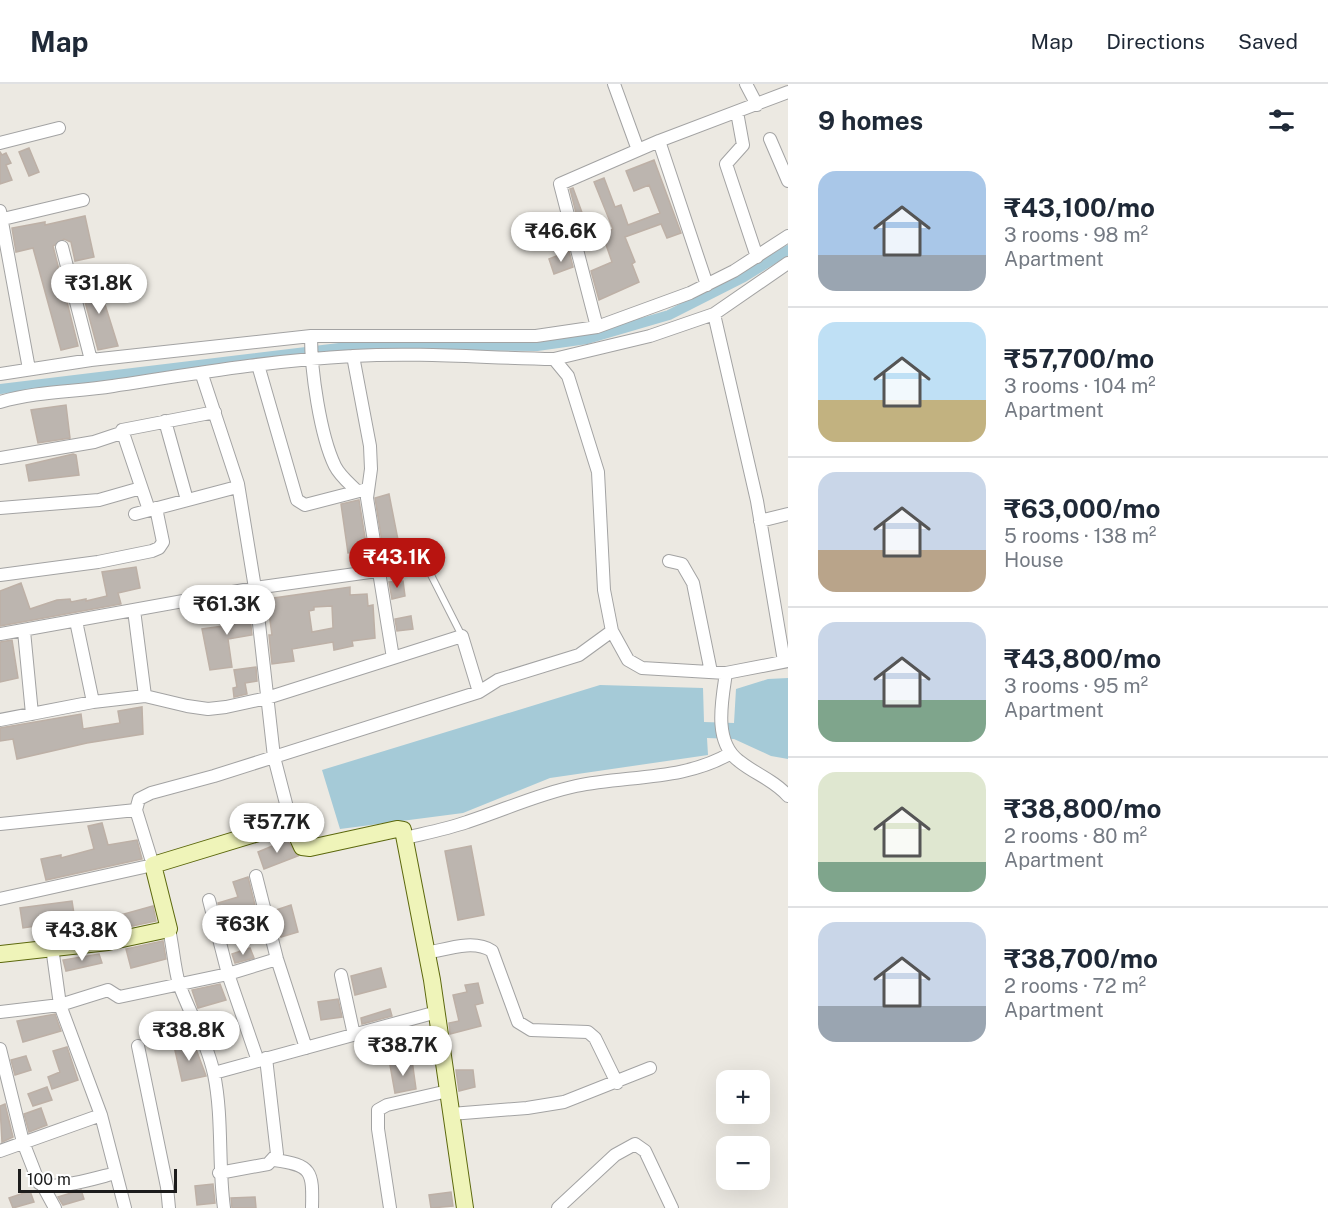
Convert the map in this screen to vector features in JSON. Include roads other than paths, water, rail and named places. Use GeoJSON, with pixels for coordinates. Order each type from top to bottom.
{"type":"FeatureCollection","features":[{"type":"Feature","properties":{"kind":"main road"},"geometry":{"type":"LineString","coordinates":[[0,954],[52,946],[108,942],[169,929],[153,865],[291,823],[302,846],[310,848],[397,829],[403,830],[427,953],[465,1208]]}},
{"type":"Feature","properties":{"kind":"street"},"geometry":{"type":"LineString","coordinates":[[614,84],[638,150]]}},
{"type":"Feature","properties":{"kind":"street"},"geometry":{"type":"LineString","coordinates":[[746,84],[757,105]]}},
{"type":"Feature","properties":{"kind":"street"},"geometry":{"type":"LineString","coordinates":[[597,327],[560,184],[659,141],[788,92]]}},
{"type":"Feature","properties":{"kind":"street"},"geometry":{"type":"LineString","coordinates":[[737,112],[743,145],[740,152],[726,164],[757,257]]}},
{"type":"Feature","properties":{"kind":"street"},"geometry":{"type":"LineString","coordinates":[[0,143],[59,128]]}},
{"type":"Feature","properties":{"kind":"street"},"geometry":{"type":"LineString","coordinates":[[770,139],[788,181]]}},
{"type":"Feature","properties":{"kind":"street"},"geometry":{"type":"LineString","coordinates":[[659,141],[706,285]]}},
{"type":"Feature","properties":{"kind":"street"},"geometry":{"type":"LineString","coordinates":[[29,369],[2,215],[83,200]]}},
{"type":"Feature","properties":{"kind":"street"},"geometry":{"type":"LineString","coordinates":[[0,374],[91,360],[311,339],[536,336],[597,327],[631,316],[706,285],[788,237]]}},
{"type":"Feature","properties":{"kind":"street"},"geometry":{"type":"LineString","coordinates":[[62,247],[91,360]]}},
{"type":"Feature","properties":{"kind":"street"},"geometry":{"type":"LineString","coordinates":[[0,402],[24,395],[96,389],[312,359],[426,354],[554,359],[650,336],[714,314],[788,262]]}},
{"type":"Feature","properties":{"kind":"street"},"geometry":{"type":"LineString","coordinates":[[554,359],[568,376],[598,472],[604,590],[612,631],[628,660],[642,668],[726,673],[786,661],[760,521],[714,314]]}},
{"type":"Feature","properties":{"kind":"street"},"geometry":{"type":"LineString","coordinates":[[311,339],[312,359],[327,447],[336,468],[362,490]]}},
{"type":"Feature","properties":{"kind":"street"},"geometry":{"type":"LineString","coordinates":[[353,356],[369,446],[370,469],[362,490],[393,658]]}},
{"type":"Feature","properties":{"kind":"street"},"geometry":{"type":"LineString","coordinates":[[258,365],[297,500],[305,505],[362,490]]}},
{"type":"Feature","properties":{"kind":"street"},"geometry":{"type":"LineString","coordinates":[[202,375],[238,484],[255,588],[274,757],[291,823]]}},
{"type":"Feature","properties":{"kind":"street"},"geometry":{"type":"LineString","coordinates":[[0,458],[94,442],[122,433],[123,429],[215,412]]}},
{"type":"Feature","properties":{"kind":"street"},"geometry":{"type":"LineString","coordinates":[[165,421],[187,500]]}},
{"type":"Feature","properties":{"kind":"street"},"geometry":{"type":"LineString","coordinates":[[0,574],[98,562],[159,548],[163,542],[153,509],[141,489],[122,433]]}},
{"type":"Feature","properties":{"kind":"street"},"geometry":{"type":"LineString","coordinates":[[135,514],[235,489],[238,484]]}},
{"type":"Feature","properties":{"kind":"street"},"geometry":{"type":"LineString","coordinates":[[0,508],[99,500],[141,489]]}},
{"type":"Feature","properties":{"kind":"street"},"geometry":{"type":"LineString","coordinates":[[760,521],[788,514]]}},
{"type":"Feature","properties":{"kind":"street"},"geometry":{"type":"LineString","coordinates":[[669,561],[682,564],[693,583],[711,672]]}},
{"type":"Feature","properties":{"kind":"street"},"geometry":{"type":"LineString","coordinates":[[0,634],[255,588],[377,571]]}},
{"type":"Feature","properties":{"kind":"street"},"geometry":{"type":"LineString","coordinates":[[134,610],[145,696]]}},
{"type":"Feature","properties":{"kind":"street"},"geometry":{"type":"LineString","coordinates":[[76,621],[93,702]]}},
{"type":"Feature","properties":{"kind":"street"},"geometry":{"type":"LineString","coordinates":[[24,631],[32,714]]}},
{"type":"Feature","properties":{"kind":"street"},"geometry":{"type":"LineString","coordinates":[[0,899],[153,865],[136,810],[139,799],[150,793],[274,757],[479,692],[498,680],[579,655],[612,631]]}},
{"type":"Feature","properties":{"kind":"street"},"geometry":{"type":"LineString","coordinates":[[0,720],[93,702],[145,696],[208,709],[267,698],[462,636],[479,692]]}},
{"type":"Feature","properties":{"kind":"street"},"geometry":{"type":"LineString","coordinates":[[726,673],[721,726],[731,753],[739,762],[780,786],[788,796]]}},
{"type":"Feature","properties":{"kind":"street"},"geometry":{"type":"LineString","coordinates":[[405,838],[466,823],[530,799],[576,786],[692,770],[715,763],[731,753]]}},
{"type":"Feature","properties":{"kind":"street"},"geometry":{"type":"LineString","coordinates":[[0,824],[136,810]]}},
{"type":"Feature","properties":{"kind":"street"},"geometry":{"type":"LineString","coordinates":[[256,876],[277,959],[306,1048]]}},
{"type":"Feature","properties":{"kind":"street"},"geometry":{"type":"LineString","coordinates":[[209,900],[228,974],[262,1059],[276,1139],[277,1154],[274,1160]]}},
{"type":"Feature","properties":{"kind":"street"},"geometry":{"type":"LineString","coordinates":[[169,929],[179,983],[198,1024],[214,1073],[218,1099],[219,1173],[224,1208],[217,1208]]}},
{"type":"Feature","properties":{"kind":"street"},"geometry":{"type":"LineString","coordinates":[[427,953],[471,945],[480,945],[492,951],[518,1022],[531,1030],[588,1032],[595,1038],[617,1083]]}},
{"type":"Feature","properties":{"kind":"street"},"geometry":{"type":"LineString","coordinates":[[52,946],[60,1005],[101,1115],[124,1208]]}},
{"type":"Feature","properties":{"kind":"street"},"geometry":{"type":"LineString","coordinates":[[0,1012],[60,1005],[108,990],[119,997],[228,974],[277,959]]}},
{"type":"Feature","properties":{"kind":"street"},"geometry":{"type":"LineString","coordinates":[[341,975],[354,1035]]}},
{"type":"Feature","properties":{"kind":"street"},"geometry":{"type":"LineString","coordinates":[[214,1073],[436,1012]]}},
{"type":"Feature","properties":{"kind":"street"},"geometry":{"type":"LineString","coordinates":[[138,1046],[167,1187],[169,1208]]}},
{"type":"Feature","properties":{"kind":"street"},"geometry":{"type":"LineString","coordinates":[[1,1054],[34,1176],[43,1186],[55,1208]]}},
{"type":"Feature","properties":{"kind":"street"},"geometry":{"type":"LineString","coordinates":[[452,1114],[527,1108],[555,1103],[617,1083],[650,1068]]}},
{"type":"Feature","properties":{"kind":"street"},"geometry":{"type":"LineString","coordinates":[[390,1208],[377,1113],[387,1105],[448,1091]]}},
{"type":"Feature","properties":{"kind":"street"},"geometry":{"type":"LineString","coordinates":[[0,1151],[101,1115]]}},
{"type":"Feature","properties":{"kind":"street"},"geometry":{"type":"LineString","coordinates":[[558,1208],[615,1155],[634,1144],[645,1151],[672,1208]]}},
{"type":"Feature","properties":{"kind":"street"},"geometry":{"type":"LineString","coordinates":[[219,1173],[262,1166],[274,1160],[303,1165],[310,1173],[313,1183],[312,1208]]}},
{"type":"Feature","properties":{"kind":"street"},"geometry":{"type":"LineString","coordinates":[[43,1186],[116,1173]]}},
{"type":"Feature","properties":{"kind":"lane"},"geometry":{"type":"LineString","coordinates":[[377,571],[422,568],[430,573],[462,636]]}},
{"type":"Feature","properties":{"kind":"water"},"geometry":{"type":"Polygon","coordinates":[[[788,678],[788,759],[771,756],[734,739],[707,738],[708,755],[550,778],[463,813],[340,829],[322,770],[600,685],[703,688],[704,722],[734,723],[736,689],[768,679],[788,678]]]}},
{"type":"Feature","properties":{"kind":"waterway"},"geometry":{"type":"LineString","coordinates":[[0,389],[364,345],[537,346],[587,339],[669,315],[744,277],[788,250]]}}]}
